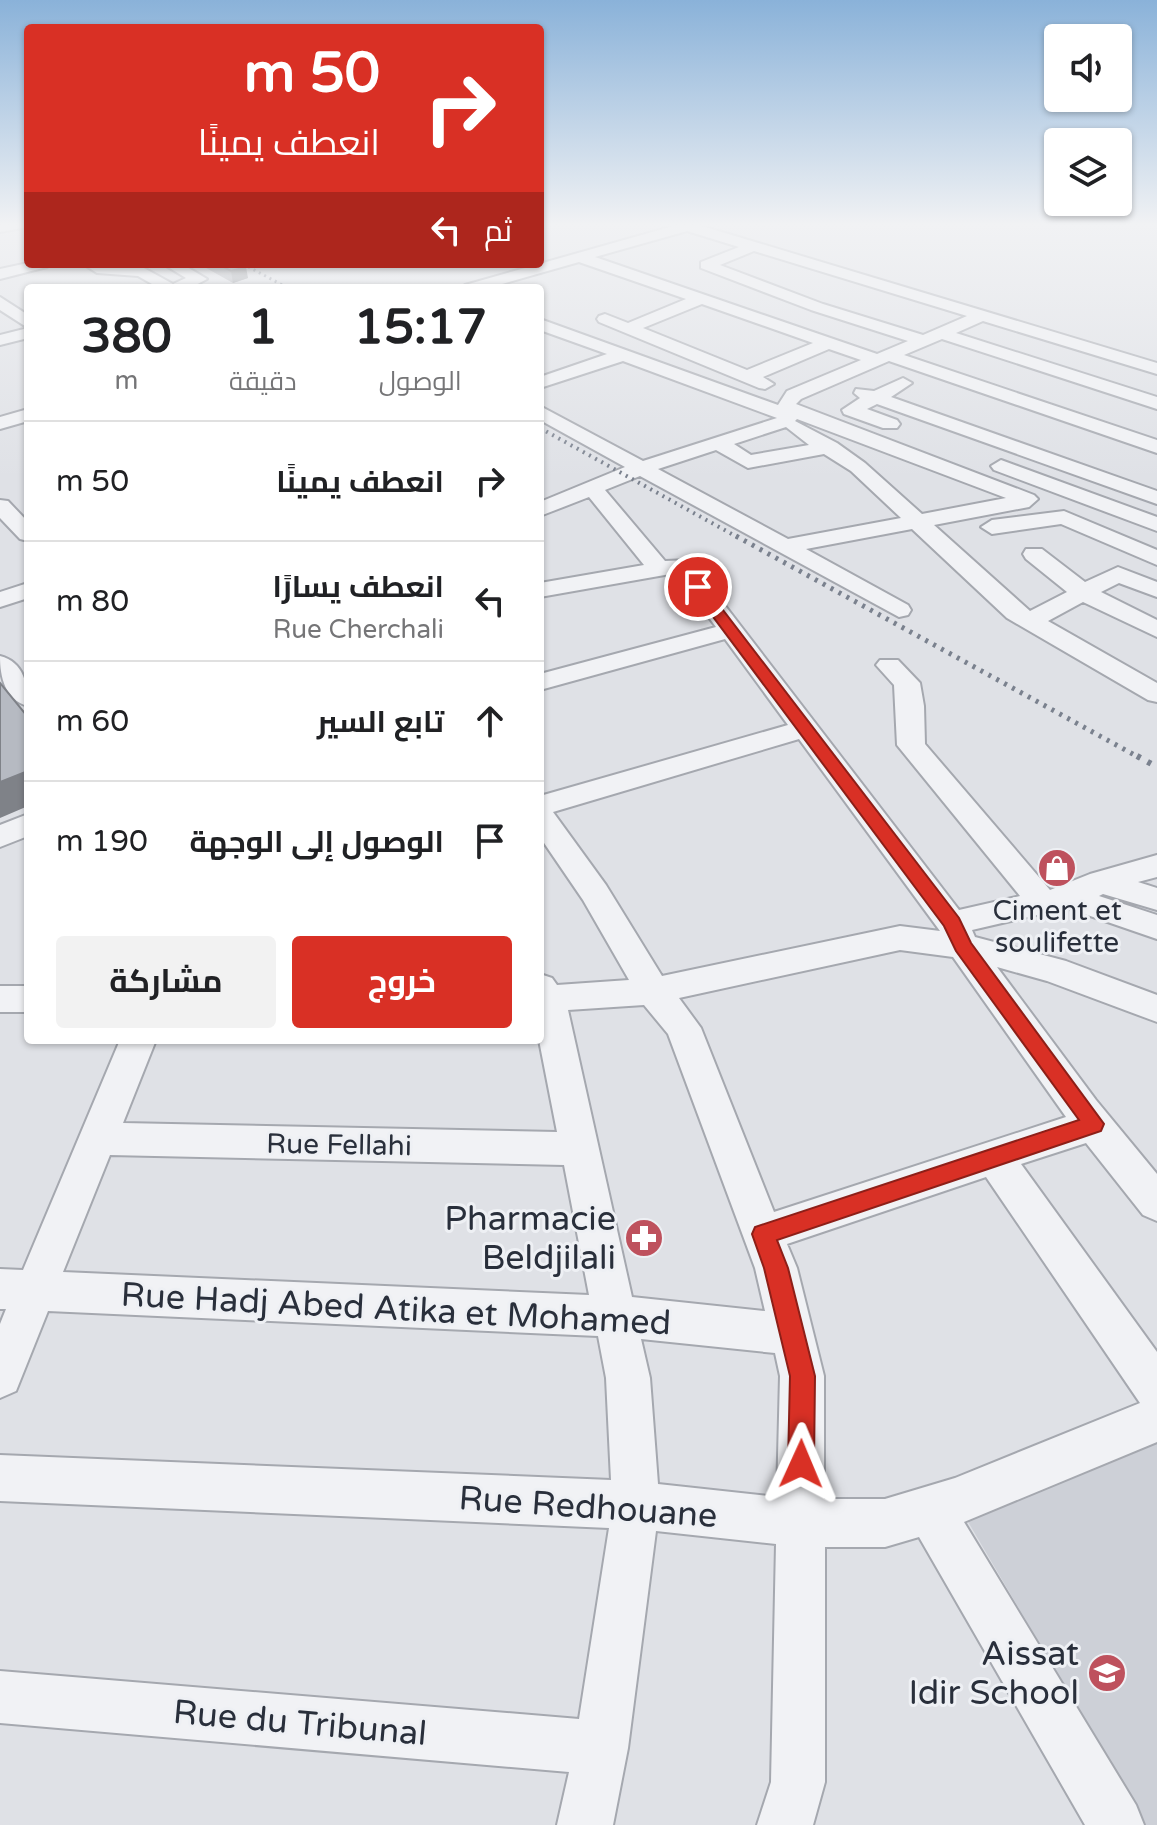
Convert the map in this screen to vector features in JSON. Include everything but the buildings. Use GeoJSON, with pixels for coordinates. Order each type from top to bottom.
{"type":"FeatureCollection","features":[{"type":"Feature","properties":{"kind":"street"},"geometry":{"type":"LineString","coordinates":[[627,329],[687,308]]}},
{"type":"Feature","properties":{"kind":"street"},"geometry":{"type":"LineString","coordinates":[[729,308],[829,343],[933,371],[1156,447]]}},
{"type":"Feature","properties":{"kind":"street"},"geometry":{"type":"LineString","coordinates":[[757,318],[782,308]]}},
{"type":"Feature","properties":{"kind":"street"},"geometry":{"type":"LineString","coordinates":[[822,308],[1003,353],[1157,403]]}},
{"type":"Feature","properties":{"kind":"street"},"geometry":{"type":"LineString","coordinates":[[956,308],[1157,369]]}},
{"type":"Feature","properties":{"kind":"street"},"geometry":{"type":"LineString","coordinates":[[794,331],[837,313]]}},
{"type":"Feature","properties":{"kind":"street"},"geometry":{"type":"LineString","coordinates":[[544,508],[641,468],[718,443],[788,410],[829,380],[982,316]]}},
{"type":"Feature","properties":{"kind":"street"},"geometry":{"type":"LineString","coordinates":[[605,319],[747,377],[858,467],[1016,613],[1157,694]]}},
{"type":"Feature","properties":{"kind":"street"},"geometry":{"type":"LineString","coordinates":[[544,326],[788,410],[1027,499],[921,528]]}},
{"type":"Feature","properties":{"kind":"street"},"geometry":{"type":"LineString","coordinates":[[0,340],[24,334]]}},
{"type":"Feature","properties":{"kind":"street"},"geometry":{"type":"LineString","coordinates":[[747,377],[829,343]]}},
{"type":"Feature","properties":{"kind":"street"},"geometry":{"type":"LineString","coordinates":[[1003,353],[1022,345]]}},
{"type":"Feature","properties":{"kind":"street"},"geometry":{"type":"LineString","coordinates":[[544,382],[622,355]]}},
{"type":"Feature","properties":{"kind":"street"},"geometry":{"type":"LineString","coordinates":[[940,443],[1037,407],[1129,360]]}},
{"type":"Feature","properties":{"kind":"street"},"geometry":{"type":"LineString","coordinates":[[933,371],[954,361]]}},
{"type":"Feature","properties":{"kind":"street"},"geometry":{"type":"LineString","coordinates":[[829,380],[1157,498]]}},
{"type":"Feature","properties":{"kind":"street"},"geometry":{"type":"LineString","coordinates":[[994,392],[1019,380]]}},
{"type":"Feature","properties":{"kind":"street"},"geometry":{"type":"LineString","coordinates":[[903,383],[851,410],[911,432]]}},
{"type":"Feature","properties":{"kind":"street"},"geometry":{"type":"LineString","coordinates":[[943,421],[968,408]]}},
{"type":"Feature","properties":{"kind":"street"},"geometry":{"type":"LineString","coordinates":[[1077,420],[1101,408]]}},
{"type":"Feature","properties":{"kind":"street"},"geometry":{"type":"LineString","coordinates":[[544,414],[899,610]]}},
{"type":"Feature","properties":{"kind":"street"},"geometry":{"type":"LineString","coordinates":[[0,423],[24,416]]}},
{"type":"Feature","properties":{"kind":"street"},"geometry":{"type":"LineString","coordinates":[[1051,442],[983,459],[1157,524]]}},
{"type":"Feature","properties":{"kind":"street"},"geometry":{"type":"LineString","coordinates":[[718,443],[748,462],[830,447]]}},
{"type":"Feature","properties":{"kind":"street"},"geometry":{"type":"LineString","coordinates":[[1088,498],[1110,481]]}},
{"type":"Feature","properties":{"kind":"street"},"geometry":{"type":"LineString","coordinates":[[550,486],[570,497]]}},
{"type":"Feature","properties":{"kind":"street"},"geometry":{"type":"LineString","coordinates":[[593,489],[732,630],[958,934],[1094,1124],[1157,1203]]}},
{"type":"Feature","properties":{"kind":"street"},"geometry":{"type":"LineString","coordinates":[[0,506],[18,527]]}},
{"type":"Feature","properties":{"kind":"street"},"geometry":{"type":"LineString","coordinates":[[783,547],[921,528],[1064,517],[1157,558]]}},
{"type":"Feature","properties":{"kind":"street"},"geometry":{"type":"LineString","coordinates":[[1034,554],[1082,592],[1157,630]]}},
{"type":"Feature","properties":{"kind":"street"},"geometry":{"type":"LineString","coordinates":[[544,589],[670,567]]}},
{"type":"Feature","properties":{"kind":"street"},"geometry":{"type":"LineString","coordinates":[[1030,621],[1118,574],[1157,590]]}},
{"type":"Feature","properties":{"kind":"street"},"geometry":{"type":"LineString","coordinates":[[0,600],[24,591]]}},
{"type":"Feature","properties":{"kind":"street"},"geometry":{"type":"LineString","coordinates":[[544,681],[732,630]]}},
{"type":"Feature","properties":{"kind":"street"},"geometry":{"type":"LineString","coordinates":[[0,664],[24,693]]}},
{"type":"Feature","properties":{"kind":"street"},"geometry":{"type":"LineString","coordinates":[[889,665],[907,683],[911,706],[911,745],[1056,900],[1157,927]]}},
{"type":"Feature","properties":{"kind":"street"},"geometry":{"type":"LineString","coordinates":[[544,805],[807,728]]}},
{"type":"Feature","properties":{"kind":"street"},"geometry":{"type":"LineString","coordinates":[[544,821],[595,893],[653,991],[683,1028],[776,1268],[792,1334],[802,1376],[798,1782],[785,1825]]}},
{"type":"Feature","properties":{"kind":"street"},"geometry":{"type":"LineString","coordinates":[[0,837],[24,826]]}},
{"type":"Feature","properties":{"kind":"street"},"geometry":{"type":"LineString","coordinates":[[544,995],[653,991],[900,938],[958,934],[1101,882],[1157,866]]}},
{"type":"Feature","properties":{"kind":"street"},"geometry":{"type":"LineString","coordinates":[[1101,882],[1157,899]]}},
{"type":"Feature","properties":{"kind":"street"},"geometry":{"type":"LineString","coordinates":[[958,934],[1157,1009]]}},
{"type":"Feature","properties":{"kind":"street"},"geometry":{"type":"LineString","coordinates":[[0,999],[24,999]]}},
{"type":"Feature","properties":{"kind":"street"},"geometry":{"type":"LineString","coordinates":[[544,999],[580,1149],[628,1378],[636,1505],[601,1748],[585,1825]]}},
{"type":"Feature","properties":{"kind":"street"},"geometry":{"type":"LineString","coordinates":[[0,1376],[18,1290],[97,1139],[136,1044]]}},
{"type":"Feature","properties":{"kind":"street"},"geometry":{"type":"LineString","coordinates":[[763,1234],[1094,1124]]}},
{"type":"Feature","properties":{"kind":"street","name":"Rue Fellahi"},"geometry":{"type":"LineString","coordinates":[[97,1139],[580,1149]]}},
{"type":"Feature","properties":{"kind":"street"},"geometry":{"type":"LineString","coordinates":[[994,1157],[1157,1389]]}},
{"type":"Feature","properties":{"kind":"street","name":"Rue Hadj Abed Atika et Mohamed"},"geometry":{"type":"LineString","coordinates":[[18,1290],[616,1316],[792,1334]]}},
{"type":"Feature","properties":{"kind":"street","name":"Rue Redhouane"},"geometry":{"type":"LineString","coordinates":[[0,1478],[636,1505],[800,1523],[885,1523],[955,1502],[1157,1419]]}},
{"type":"Feature","properties":{"kind":"street"},"geometry":{"type":"LineString","coordinates":[[930,1510],[1116,1825]]}},
{"type":"Feature","properties":{"kind":"street","name":"Rue du Tribunal"},"geometry":{"type":"LineString","coordinates":[[0,1697],[601,1748]]}},
{"type":"Feature","properties":{"kind":"shaded area","name":"Aissat Idir School"},"geometry":{"type":"Polygon","coordinates":[[[1157,1438],[1157,1825],[1146,1825],[967,1520],[1157,1438]]]}},
{"type":"Feature","properties":{"kind":"railway"},"geometry":{"type":"LineString","coordinates":[[544,430],[739,538]]}},
{"type":"Feature","properties":{"kind":"railway"},"geometry":{"type":"LineString","coordinates":[[736,536],[1140,758]]}},
{"type":"Feature","properties":{"kind":"railway"},"geometry":{"type":"LineString","coordinates":[[1137,756],[1157,767]]}},
{"type":"Feature","properties":{"kind":"place","name":"Ciment et soulifette"},"geometry":{"type":"Point","coordinates":[1057,868]}},
{"type":"Feature","properties":{"kind":"place","name":"Pharmacie Beldjilali"},"geometry":{"type":"Point","coordinates":[644,1238]}},
{"type":"Feature","properties":{"kind":"place","name":"Aissat Idir School"},"geometry":{"type":"Point","coordinates":[1107,1673]}},
{"type":"Feature","properties":{"kind":"route"},"geometry":{"type":"LineString","coordinates":[[698,587],[952,923],[963,946],[1094,1124],[763,1234],[776,1268],[802,1376],[801,1464]]}}]}
